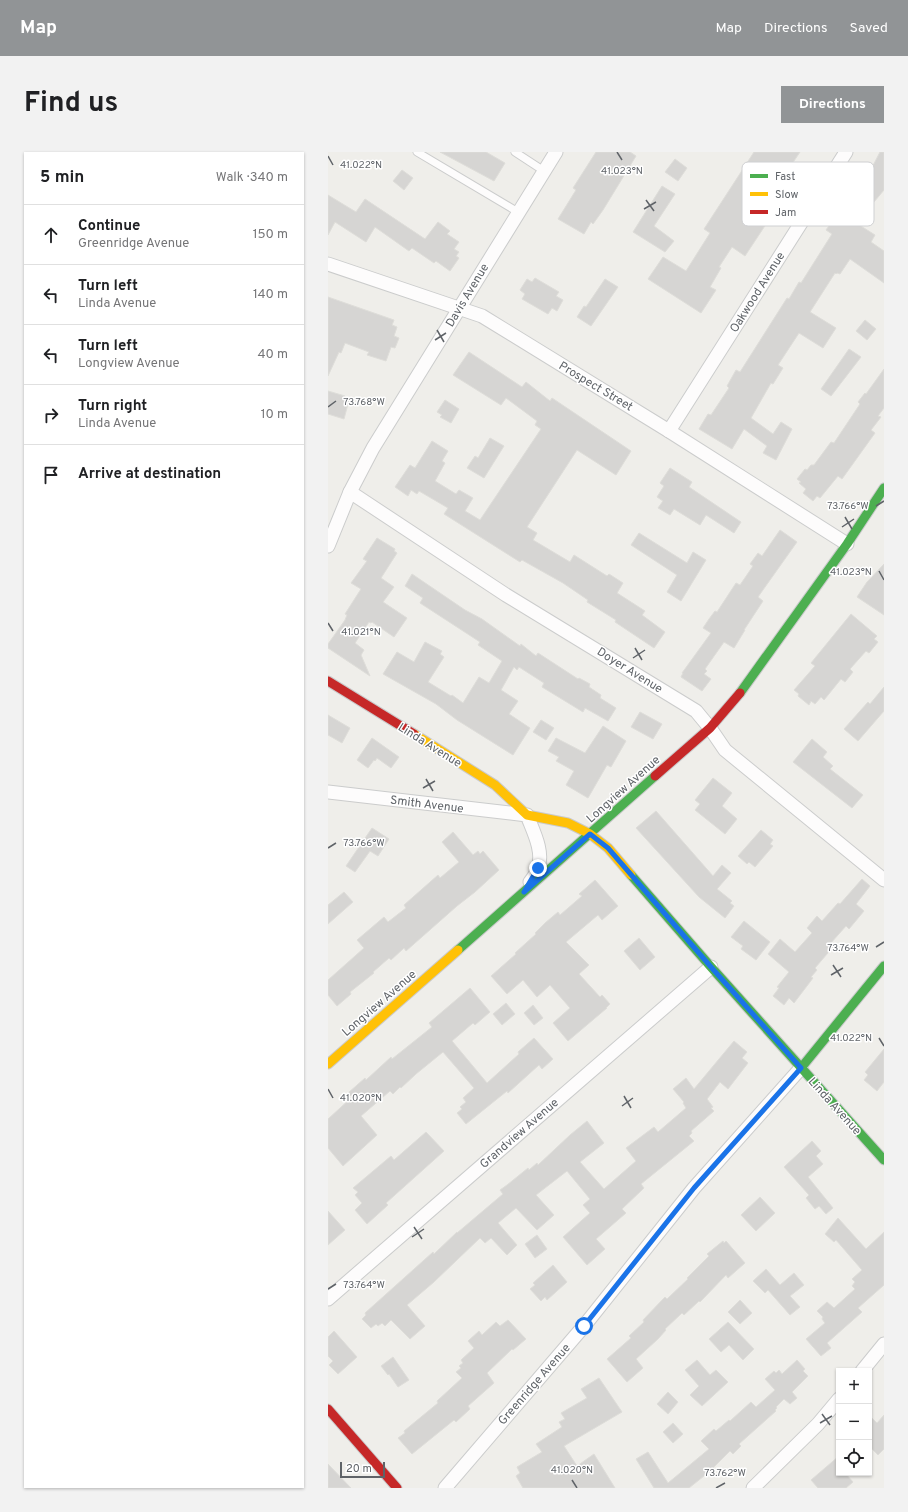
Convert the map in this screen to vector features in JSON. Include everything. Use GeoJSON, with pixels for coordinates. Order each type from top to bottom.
{"type":"FeatureCollection","features":[{"type":"Feature","properties":{"kind":"street","name":"Davis Avenue"},"geometry":{"type":"LineString","coordinates":[[328,546],[350,492],[373,448],[556,152]]}},
{"type":"Feature","properties":{"kind":"street","name":"Oakwood Avenue"},"geometry":{"type":"LineString","coordinates":[[840,162],[846,152]]}},
{"type":"Feature","properties":{"kind":"street","name":"Oakwood Avenue"},"geometry":{"type":"LineString","coordinates":[[669,431],[799,226]]}},
{"type":"Feature","properties":{"kind":"street","name":"Prospect Street"},"geometry":{"type":"LineString","coordinates":[[328,264],[482,316],[669,431],[847,544]]}},
{"type":"Feature","properties":{"kind":"street","name":"Longview Avenue"},"geometry":{"type":"LineString","coordinates":[[328,1064],[710,728],[738,695],[847,544],[884,488]]}},
{"type":"Feature","properties":{"kind":"street","name":"Doyer Avenue"},"geometry":{"type":"LineString","coordinates":[[350,492],[506,595],[696,711],[725,750],[884,880]]}},
{"type":"Feature","properties":{"kind":"street","name":"Linda Avenue"},"geometry":{"type":"LineString","coordinates":[[328,681],[495,785],[527,815],[536,837],[540,860],[538,868],[524,892]]}},
{"type":"Feature","properties":{"kind":"street","name":"Smith Avenue"},"geometry":{"type":"LineString","coordinates":[[328,792],[527,815]]}},
{"type":"Feature","properties":{"kind":"street","name":"Linda Avenue"},"geometry":{"type":"LineString","coordinates":[[527,815],[568,823],[590,834],[608,848],[711,967],[884,1160]]}},
{"type":"Feature","properties":{"kind":"street","name":"Greenridge Avenue"},"geometry":{"type":"LineString","coordinates":[[445,1488],[584,1326],[694,1188],[801,1068],[884,966]]}},
{"type":"Feature","properties":{"kind":"street","name":"Grandview Avenue"},"geometry":{"type":"LineString","coordinates":[[328,1299],[711,967]]}},
{"type":"Feature","properties":{"kind":"street"},"geometry":{"type":"LineString","coordinates":[[864,1368],[884,1344]]}},
{"type":"Feature","properties":{"kind":"street"},"geometry":{"type":"LineString","coordinates":[[753,1488],[818,1424],[836,1403]]}},
{"type":"Feature","properties":{"kind":"street"},"geometry":{"type":"LineString","coordinates":[[328,1409],[397,1488]]}},
{"type":"Feature","properties":{"kind":"lane"},"geometry":{"type":"LineString","coordinates":[[417,152],[518,212]]}},
{"type":"Feature","properties":{"kind":"lane"},"geometry":{"type":"LineString","coordinates":[[515,152],[544,171]]}},
{"type":"Feature","properties":{"kind":"building"},"geometry":{"type":"Polygon","coordinates":[[[440,152],[486,152],[505,163],[494,181],[440,152]]]}},
{"type":"Feature","properties":{"kind":"building"},"geometry":{"type":"Polygon","coordinates":[[[596,152],[630,152],[636,156],[603,210],[593,224],[591,222],[584,234],[558,219],[576,190],[573,188],[596,152]]]}},
{"type":"Feature","properties":{"kind":"building"},"geometry":{"type":"Polygon","coordinates":[[[754,152],[800,152],[793,162],[748,162],[754,152]]]}},
{"type":"Feature","properties":{"kind":"building"},"geometry":{"type":"Polygon","coordinates":[[[880,152],[884,152],[884,190],[874,202],[874,164],[880,152]]]}},
{"type":"Feature","properties":{"kind":"building"},"geometry":{"type":"Polygon","coordinates":[[[675,159],[687,168],[678,181],[665,172],[675,159]]]}},
{"type":"Feature","properties":{"kind":"building"},"geometry":{"type":"Polygon","coordinates":[[[402,170],[413,178],[404,190],[393,181],[402,170]]]}},
{"type":"Feature","properties":{"kind":"building"},"geometry":{"type":"Polygon","coordinates":[[[742,170],[742,226],[765,226],[745,256],[732,247],[719,267],[721,268],[710,287],[716,290],[701,313],[648,279],[663,257],[686,271],[710,233],[704,229],[742,170]]]}},
{"type":"Feature","properties":{"kind":"building"},"geometry":{"type":"Polygon","coordinates":[[[662,186],[675,194],[654,226],[674,241],[665,252],[633,232],[662,186]]]}},
{"type":"Feature","properties":{"kind":"building"},"geometry":{"type":"Polygon","coordinates":[[[328,195],[356,212],[365,199],[425,239],[438,222],[450,231],[447,234],[459,242],[454,249],[459,252],[456,256],[459,258],[450,271],[436,261],[434,263],[412,248],[409,251],[375,227],[366,242],[335,222],[328,235],[328,195]]]}},
{"type":"Feature","properties":{"kind":"building"},"geometry":{"type":"Polygon","coordinates":[[[829,226],[861,226],[875,235],[871,242],[884,251],[884,283],[850,259],[840,274],[835,273],[810,312],[836,328],[823,348],[799,333],[778,365],[783,368],[773,384],[771,383],[751,418],[773,434],[781,422],[792,429],[776,460],[763,453],[767,446],[744,429],[732,449],[699,429],[708,414],[711,415],[729,388],[727,386],[736,370],[740,372],[787,298],[789,299],[799,282],[801,283],[832,234],[826,230],[829,226]]]}},
{"type":"Feature","properties":{"kind":"building"},"geometry":{"type":"Polygon","coordinates":[[[535,278],[559,292],[556,296],[563,300],[557,311],[552,308],[548,314],[522,299],[525,294],[520,290],[527,279],[532,282],[535,278]]]}},
{"type":"Feature","properties":{"kind":"building"},"geometry":{"type":"Polygon","coordinates":[[[605,279],[618,287],[591,326],[577,317],[584,306],[586,307],[605,279]]]}},
{"type":"Feature","properties":{"kind":"building"},"geometry":{"type":"Polygon","coordinates":[[[328,297],[394,320],[392,325],[397,327],[394,336],[399,338],[395,348],[391,347],[386,361],[367,355],[369,352],[345,343],[341,353],[339,352],[328,376],[328,297]]]}},
{"type":"Feature","properties":{"kind":"building"},"geometry":{"type":"Polygon","coordinates":[[[865,320],[876,329],[867,340],[856,331],[865,320]]]}},
{"type":"Feature","properties":{"kind":"building"},"geometry":{"type":"Polygon","coordinates":[[[849,349],[861,357],[831,396],[821,389],[849,349]]]}},
{"type":"Feature","properties":{"kind":"building"},"geometry":{"type":"Polygon","coordinates":[[[469,352],[522,387],[526,382],[550,401],[552,398],[631,451],[616,475],[577,450],[527,527],[537,533],[533,540],[570,562],[574,555],[607,576],[609,574],[623,583],[617,593],[645,611],[642,615],[665,632],[654,648],[615,622],[616,620],[587,602],[588,600],[563,583],[522,560],[520,562],[444,514],[448,508],[419,491],[417,494],[411,490],[408,496],[395,487],[410,465],[415,468],[432,441],[448,451],[442,461],[445,463],[435,481],[456,494],[459,490],[473,498],[465,511],[480,520],[541,429],[535,425],[537,421],[506,398],[501,405],[453,375],[469,352]]]}},
{"type":"Feature","properties":{"kind":"building"},"geometry":{"type":"Polygon","coordinates":[[[884,369],[884,408],[878,416],[881,417],[871,430],[875,433],[842,479],[838,476],[820,498],[817,496],[813,501],[803,493],[806,489],[797,479],[805,469],[807,470],[811,465],[814,465],[831,442],[834,443],[860,404],[858,402],[865,393],[866,394],[884,369]]]}},
{"type":"Feature","properties":{"kind":"building"},"geometry":{"type":"Polygon","coordinates":[[[328,391],[345,396],[344,399],[349,400],[344,419],[328,414],[328,391]]]}},
{"type":"Feature","properties":{"kind":"building"},"geometry":{"type":"Polygon","coordinates":[[[445,400],[459,409],[451,423],[440,417],[442,415],[437,412],[445,400]]]}},
{"type":"Feature","properties":{"kind":"building"},"geometry":{"type":"Polygon","coordinates":[[[490,438],[504,446],[484,478],[467,468],[475,456],[478,458],[490,438]]]}},
{"type":"Feature","properties":{"kind":"building"},"geometry":{"type":"Polygon","coordinates":[[[670,468],[692,482],[689,487],[741,522],[734,533],[706,515],[700,525],[674,509],[670,515],[658,508],[663,501],[657,497],[664,486],[660,483],[670,468]]]}},
{"type":"Feature","properties":{"kind":"building"},"geometry":{"type":"Polygon","coordinates":[[[780,530],[797,542],[758,597],[763,601],[734,648],[724,642],[705,669],[707,671],[704,674],[711,679],[702,691],[681,677],[682,673],[711,633],[703,628],[715,611],[717,612],[736,583],[740,585],[753,566],[750,564],[758,553],[762,556],[780,530]]]}},
{"type":"Feature","properties":{"kind":"building"},"geometry":{"type":"Polygon","coordinates":[[[639,533],[687,563],[693,552],[706,560],[681,601],[667,592],[677,575],[631,545],[639,533]]]}},
{"type":"Feature","properties":{"kind":"building"},"geometry":{"type":"Polygon","coordinates":[[[377,538],[395,549],[394,551],[397,553],[381,578],[394,587],[383,602],[407,618],[394,637],[372,622],[369,622],[355,643],[364,650],[361,655],[370,676],[328,648],[328,644],[345,620],[347,615],[345,614],[361,589],[351,583],[367,561],[363,559],[377,538]]]}},
{"type":"Feature","properties":{"kind":"building"},"geometry":{"type":"Polygon","coordinates":[[[884,564],[884,615],[857,597],[867,582],[884,564]]]}},
{"type":"Feature","properties":{"kind":"building"},"geometry":{"type":"Polygon","coordinates":[[[412,574],[465,610],[482,619],[520,646],[521,644],[536,656],[538,653],[578,679],[579,678],[590,684],[589,687],[601,695],[600,698],[616,708],[608,721],[585,708],[583,712],[542,687],[544,683],[519,667],[517,670],[514,667],[501,690],[518,701],[509,714],[530,728],[513,755],[457,720],[436,704],[383,674],[397,652],[414,662],[425,642],[442,651],[440,654],[444,657],[428,682],[451,696],[452,695],[463,703],[479,677],[489,683],[502,661],[478,645],[480,642],[420,603],[423,598],[405,586],[412,574]]]}},
{"type":"Feature","properties":{"kind":"building"},"geometry":{"type":"Polygon","coordinates":[[[851,614],[877,636],[874,639],[878,642],[869,653],[866,651],[850,669],[853,672],[845,682],[841,679],[824,700],[821,697],[815,704],[811,701],[809,705],[798,696],[799,694],[794,690],[815,666],[811,663],[851,614]]]}},
{"type":"Feature","properties":{"kind":"building"},"geometry":{"type":"Polygon","coordinates":[[[884,687],[884,711],[858,741],[844,729],[868,702],[870,704],[884,687]]]}},
{"type":"Feature","properties":{"kind":"building"},"geometry":{"type":"Polygon","coordinates":[[[640,712],[662,724],[653,739],[631,727],[640,712]]]}},
{"type":"Feature","properties":{"kind":"building"},"geometry":{"type":"Polygon","coordinates":[[[328,715],[350,728],[342,743],[328,735],[328,715]]]}},
{"type":"Feature","properties":{"kind":"building"},"geometry":{"type":"Polygon","coordinates":[[[541,720],[554,728],[546,740],[533,732],[541,720]]]}},
{"type":"Feature","properties":{"kind":"building"},"geometry":{"type":"Polygon","coordinates":[[[603,726],[626,741],[611,767],[607,765],[588,798],[566,785],[574,771],[556,761],[559,757],[548,751],[556,738],[585,753],[603,726]]]}},
{"type":"Feature","properties":{"kind":"building"},"geometry":{"type":"Polygon","coordinates":[[[372,738],[399,757],[391,768],[377,758],[368,768],[357,760],[372,738]]]}},
{"type":"Feature","properties":{"kind":"building"},"geometry":{"type":"Polygon","coordinates":[[[812,739],[827,752],[823,757],[833,766],[830,769],[863,795],[852,808],[793,762],[812,739]]]}},
{"type":"Feature","properties":{"kind":"building"},"geometry":{"type":"Polygon","coordinates":[[[713,778],[732,793],[722,806],[737,819],[725,834],[695,810],[700,804],[695,800],[713,778]]]}},
{"type":"Feature","properties":{"kind":"building"},"geometry":{"type":"Polygon","coordinates":[[[656,811],[713,876],[722,865],[731,873],[717,889],[732,901],[730,903],[734,906],[725,918],[699,897],[636,828],[656,811]]]}},
{"type":"Feature","properties":{"kind":"building"},"geometry":{"type":"Polygon","coordinates":[[[372,828],[389,839],[378,856],[370,851],[355,872],[346,866],[372,828]]]}},
{"type":"Feature","properties":{"kind":"building"},"geometry":{"type":"Polygon","coordinates":[[[761,830],[773,840],[770,844],[773,846],[755,867],[749,862],[747,864],[738,856],[761,830]]]}},
{"type":"Feature","properties":{"kind":"building"},"geometry":{"type":"Polygon","coordinates":[[[453,832],[473,855],[478,851],[480,854],[483,851],[499,870],[406,951],[404,948],[391,960],[389,958],[373,972],[374,973],[350,992],[351,994],[337,1006],[328,995],[328,980],[364,948],[357,940],[384,917],[388,922],[406,908],[404,905],[438,875],[440,878],[459,862],[442,842],[453,832]]]}},
{"type":"Feature","properties":{"kind":"building"},"geometry":{"type":"Polygon","coordinates":[[[862,879],[870,886],[856,904],[864,911],[849,929],[846,926],[830,944],[833,947],[815,968],[817,970],[811,977],[813,978],[794,1003],[789,998],[784,1005],[773,996],[779,988],[777,987],[789,972],[768,954],[780,939],[795,952],[812,933],[807,928],[817,916],[822,921],[838,903],[840,904],[862,879]]]}},
{"type":"Feature","properties":{"kind":"building"},"geometry":{"type":"Polygon","coordinates":[[[595,880],[618,906],[602,920],[598,915],[566,942],[589,965],[579,974],[600,997],[602,995],[610,1004],[568,1041],[553,1023],[570,1008],[550,985],[537,997],[523,980],[507,994],[491,976],[516,954],[515,953],[536,934],[535,933],[545,923],[558,912],[560,915],[582,896],[579,894],[595,880]]]}},
{"type":"Feature","properties":{"kind":"building"},"geometry":{"type":"Polygon","coordinates":[[[344,892],[353,902],[328,924],[328,905],[344,892]]]}},
{"type":"Feature","properties":{"kind":"building"},"geometry":{"type":"Polygon","coordinates":[[[744,921],[770,942],[756,960],[741,949],[743,946],[731,937],[744,921]]]}},
{"type":"Feature","properties":{"kind":"building"},"geometry":{"type":"Polygon","coordinates":[[[639,938],[655,957],[640,970],[624,951],[639,938]]]}},
{"type":"Feature","properties":{"kind":"building"},"geometry":{"type":"Polygon","coordinates":[[[470,988],[490,1012],[475,1025],[473,1023],[452,1041],[487,1083],[534,1038],[553,1059],[542,1069],[539,1065],[508,1093],[507,1091],[466,1124],[457,1113],[462,1109],[460,1107],[466,1102],[463,1098],[474,1088],[443,1052],[401,1088],[400,1087],[393,1094],[390,1091],[361,1116],[377,1135],[343,1166],[328,1148],[328,1119],[352,1097],[348,1093],[365,1078],[366,1080],[391,1057],[392,1059],[432,1027],[429,1023],[470,988]]]}},
{"type":"Feature","properties":{"kind":"building"},"geometry":{"type":"Polygon","coordinates":[[[506,1003],[515,1014],[502,1025],[493,1014],[506,1003]]]}},
{"type":"Feature","properties":{"kind":"building"},"geometry":{"type":"Polygon","coordinates":[[[533,1005],[543,1018],[534,1025],[524,1013],[533,1005]]]}},
{"type":"Feature","properties":{"kind":"building"},"geometry":{"type":"Polygon","coordinates":[[[734,1041],[747,1052],[742,1058],[748,1063],[728,1089],[720,1082],[707,1099],[714,1111],[691,1131],[692,1133],[689,1136],[694,1141],[641,1184],[644,1188],[622,1209],[626,1213],[596,1239],[605,1249],[587,1265],[563,1237],[590,1213],[583,1205],[590,1199],[567,1171],[536,1195],[554,1215],[537,1230],[516,1208],[498,1223],[517,1245],[507,1255],[491,1238],[485,1243],[480,1238],[434,1282],[407,1305],[425,1326],[410,1339],[391,1320],[385,1326],[382,1323],[378,1326],[376,1324],[371,1328],[362,1319],[366,1315],[365,1313],[433,1252],[434,1254],[457,1232],[503,1194],[500,1190],[528,1168],[529,1170],[537,1163],[538,1165],[587,1121],[604,1143],[580,1162],[604,1189],[636,1161],[626,1148],[654,1127],[658,1132],[686,1108],[683,1103],[684,1102],[673,1089],[686,1078],[694,1089],[734,1041]]]}},
{"type":"Feature","properties":{"kind":"building"},"geometry":{"type":"Polygon","coordinates":[[[884,1049],[884,1082],[877,1091],[864,1080],[868,1075],[865,1072],[884,1049]]]}},
{"type":"Feature","properties":{"kind":"building"},"geometry":{"type":"Polygon","coordinates":[[[426,1132],[444,1151],[386,1203],[388,1205],[367,1224],[355,1210],[362,1203],[355,1195],[358,1192],[353,1188],[391,1156],[394,1160],[426,1132]]]}},
{"type":"Feature","properties":{"kind":"building"},"geometry":{"type":"Polygon","coordinates":[[[812,1141],[821,1151],[816,1156],[823,1164],[808,1177],[833,1208],[826,1214],[819,1206],[815,1209],[806,1198],[809,1195],[784,1167],[812,1141]]]}},
{"type":"Feature","properties":{"kind":"building"},"geometry":{"type":"Polygon","coordinates":[[[760,1197],[775,1213],[756,1231],[741,1215],[760,1197]]]}},
{"type":"Feature","properties":{"kind":"building"},"geometry":{"type":"Polygon","coordinates":[[[328,1211],[345,1230],[328,1245],[328,1211]]]}},
{"type":"Feature","properties":{"kind":"building"},"geometry":{"type":"Polygon","coordinates":[[[838,1218],[866,1249],[884,1232],[884,1285],[858,1308],[862,1312],[827,1343],[831,1348],[821,1356],[806,1339],[825,1323],[822,1319],[823,1317],[817,1311],[827,1302],[834,1308],[855,1289],[852,1286],[855,1282],[852,1279],[862,1270],[836,1240],[834,1242],[825,1234],[838,1218]]]}},
{"type":"Feature","properties":{"kind":"building"},"geometry":{"type":"Polygon","coordinates":[[[537,1235],[547,1249],[535,1258],[525,1244],[537,1235]]]}},
{"type":"Feature","properties":{"kind":"building"},"geometry":{"type":"Polygon","coordinates":[[[723,1241],[724,1243],[726,1241],[745,1263],[728,1278],[726,1275],[700,1302],[699,1301],[684,1315],[682,1313],[665,1329],[666,1330],[658,1339],[636,1359],[643,1368],[627,1382],[607,1359],[631,1338],[629,1336],[644,1322],[643,1320],[665,1297],[667,1299],[688,1279],[687,1278],[709,1256],[707,1254],[723,1241]]]}},
{"type":"Feature","properties":{"kind":"building"},"geometry":{"type":"Polygon","coordinates":[[[553,1265],[567,1282],[547,1300],[545,1297],[541,1301],[530,1289],[535,1285],[533,1283],[553,1265]]]}},
{"type":"Feature","properties":{"kind":"building"},"geometry":{"type":"Polygon","coordinates":[[[766,1269],[780,1285],[794,1273],[804,1285],[790,1296],[800,1307],[790,1315],[768,1290],[765,1293],[753,1281],[766,1269]]]}},
{"type":"Feature","properties":{"kind":"building"},"geometry":{"type":"Polygon","coordinates":[[[740,1300],[752,1313],[740,1324],[728,1312],[740,1300]]]}},
{"type":"Feature","properties":{"kind":"building"},"geometry":{"type":"Polygon","coordinates":[[[508,1320],[526,1339],[513,1350],[512,1349],[487,1373],[494,1383],[468,1406],[470,1409],[456,1422],[454,1420],[412,1454],[398,1438],[405,1433],[404,1431],[438,1403],[437,1401],[462,1378],[456,1372],[461,1368],[459,1366],[463,1363],[461,1360],[474,1348],[468,1341],[479,1331],[482,1335],[496,1322],[500,1326],[508,1320]]]}},
{"type":"Feature","properties":{"kind":"building"},"geometry":{"type":"Polygon","coordinates":[[[728,1322],[754,1349],[743,1360],[729,1345],[721,1352],[709,1339],[728,1322]]]}},
{"type":"Feature","properties":{"kind":"building"},"geometry":{"type":"Polygon","coordinates":[[[334,1331],[357,1357],[338,1374],[329,1365],[333,1361],[328,1356],[328,1337],[334,1331]]]}},
{"type":"Feature","properties":{"kind":"building"},"geometry":{"type":"Polygon","coordinates":[[[393,1357],[409,1380],[398,1387],[381,1366],[393,1357]]]}},
{"type":"Feature","properties":{"kind":"building"},"geometry":{"type":"Polygon","coordinates":[[[697,1360],[710,1375],[716,1370],[728,1382],[702,1406],[690,1395],[699,1386],[685,1370],[697,1360]]]}},
{"type":"Feature","properties":{"kind":"building"},"geometry":{"type":"Polygon","coordinates":[[[797,1360],[805,1369],[803,1371],[808,1376],[792,1392],[797,1398],[790,1404],[784,1399],[776,1407],[776,1411],[739,1444],[741,1446],[733,1454],[730,1451],[709,1472],[689,1488],[654,1488],[636,1459],[648,1452],[668,1483],[709,1449],[701,1441],[714,1429],[716,1431],[729,1420],[730,1421],[751,1402],[756,1407],[775,1390],[765,1379],[774,1371],[776,1373],[779,1370],[782,1374],[797,1360]]]}},
{"type":"Feature","properties":{"kind":"building"},"geometry":{"type":"Polygon","coordinates":[[[599,1378],[622,1412],[564,1446],[577,1466],[594,1454],[615,1488],[523,1488],[516,1476],[520,1473],[517,1467],[542,1452],[536,1444],[562,1427],[559,1422],[565,1419],[561,1413],[587,1398],[581,1389],[599,1378]]]}},
{"type":"Feature","properties":{"kind":"building"},"geometry":{"type":"Polygon","coordinates":[[[668,1392],[678,1402],[668,1414],[657,1404],[668,1392]]]}},
{"type":"Feature","properties":{"kind":"building"},"geometry":{"type":"Polygon","coordinates":[[[884,1415],[884,1449],[878,1455],[872,1449],[872,1418],[877,1423],[884,1415]]]}},
{"type":"Feature","properties":{"kind":"building"},"geometry":{"type":"Polygon","coordinates":[[[673,1423],[683,1434],[673,1443],[663,1432],[673,1423]]]}},
{"type":"Feature","properties":{"kind":"building"},"geometry":{"type":"Polygon","coordinates":[[[836,1459],[836,1476],[848,1476],[853,1482],[846,1488],[818,1488],[811,1480],[836,1459]]]}},
{"type":"Feature","properties":{"kind":"building"},"geometry":{"type":"Polygon","coordinates":[[[328,1464],[351,1488],[328,1488],[328,1464]]]}},
{"type":"Feature","properties":{"kind":"traffic: fast"},"geometry":{"type":"LineString","coordinates":[[740,693],[847,544],[884,488]]}},
{"type":"Feature","properties":{"kind":"traffic: fast"},"geometry":{"type":"LineString","coordinates":[[458,950],[655,776]]}},
{"type":"Feature","properties":{"kind":"traffic: fast"},"geometry":{"type":"LineString","coordinates":[[631,875],[711,967],[884,1160]]}},
{"type":"Feature","properties":{"kind":"traffic: fast"},"geometry":{"type":"LineString","coordinates":[[801,1068],[884,966]]}},
{"type":"Feature","properties":{"kind":"traffic: slow"},"geometry":{"type":"LineString","coordinates":[[414,734],[495,785],[527,815],[568,823],[590,834],[608,848],[631,875]]}},
{"type":"Feature","properties":{"kind":"traffic: slow"},"geometry":{"type":"LineString","coordinates":[[328,1064],[458,950]]}},
{"type":"Feature","properties":{"kind":"traffic: jam"},"geometry":{"type":"LineString","coordinates":[[328,681],[414,734]]}},
{"type":"Feature","properties":{"kind":"traffic: jam"},"geometry":{"type":"LineString","coordinates":[[655,776],[710,728],[740,693]]}},
{"type":"Feature","properties":{"kind":"traffic: jam"},"geometry":{"type":"LineString","coordinates":[[328,1409],[397,1488]]}},
{"type":"Feature","properties":{"kind":"route"},"geometry":{"type":"LineString","coordinates":[[538,868],[524,892],[590,834],[608,848],[801,1068],[784,1089],[694,1188],[584,1326]]}}]}
